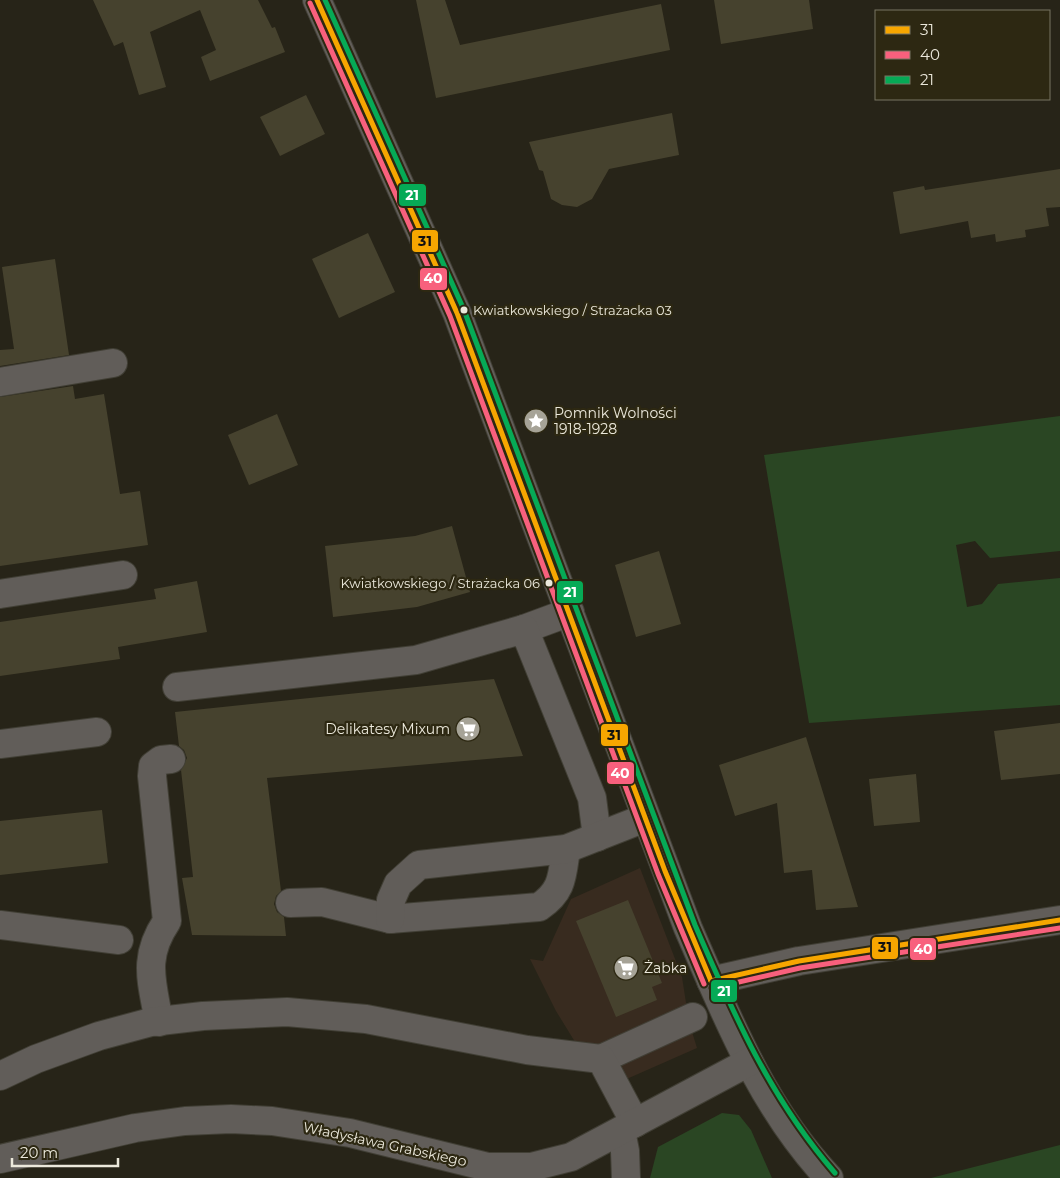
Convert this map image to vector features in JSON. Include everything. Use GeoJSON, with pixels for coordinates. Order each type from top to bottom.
{"type":"FeatureCollection","features":[{"type":"Feature","properties":{"kind":"street"},"geometry":{"type":"LineString","coordinates":[[317,0],[457,314],[570,612],[671,888],[711,980],[749,1062],[780,1117],[800,1146],[830,1178]]}},
{"type":"Feature","properties":{"kind":"street"},"geometry":{"type":"LineString","coordinates":[[0,382],[113,363]]}},
{"type":"Feature","properties":{"kind":"street"},"geometry":{"type":"LineString","coordinates":[[0,594],[123,575]]}},
{"type":"Feature","properties":{"kind":"street"},"geometry":{"type":"LineString","coordinates":[[178,687],[416,660],[524,629],[570,612]]}},
{"type":"Feature","properties":{"kind":"street"},"geometry":{"type":"LineString","coordinates":[[524,629],[592,798],[597,837]]}},
{"type":"Feature","properties":{"kind":"street"},"geometry":{"type":"LineString","coordinates":[[0,744],[97,732]]}},
{"type":"Feature","properties":{"kind":"street"},"geometry":{"type":"LineString","coordinates":[[159,1022],[149,961],[156,937],[167,921],[152,776],[153,766],[161,760],[171,759]]}},
{"type":"Feature","properties":{"kind":"street"},"geometry":{"type":"LineString","coordinates":[[390,920],[391,900],[398,884],[419,865],[566,849],[645,818]]}},
{"type":"Feature","properties":{"kind":"street"},"geometry":{"type":"LineString","coordinates":[[290,903],[322,902],[390,920],[539,907],[550,900],[558,889],[566,849]]}},
{"type":"Feature","properties":{"kind":"street"},"geometry":{"type":"LineString","coordinates":[[711,980],[799,962],[1060,920]]}},
{"type":"Feature","properties":{"kind":"street"},"geometry":{"type":"LineString","coordinates":[[0,925],[119,940]]}},
{"type":"Feature","properties":{"kind":"street"},"geometry":{"type":"LineString","coordinates":[[0,1076],[36,1058],[99,1036],[159,1022],[203,1016],[287,1012],[366,1019],[527,1050],[601,1059],[693,1017]]}},
{"type":"Feature","properties":{"kind":"street"},"geometry":{"type":"LineString","coordinates":[[601,1059],[628,1127],[625,1151],[626,1178]]}},
{"type":"Feature","properties":{"kind":"street","name":"Władysława Grabskiego"},"geometry":{"type":"LineString","coordinates":[[0,1159],[135,1128],[185,1121],[231,1119],[272,1121],[350,1133],[488,1167],[531,1168],[571,1157],[749,1062]]}},
{"type":"Feature","properties":{"kind":"shaded area"},"geometry":{"type":"Polygon","coordinates":[[[640,868],[682,977],[689,1022],[697,1048],[604,1089],[556,1011],[530,959],[543,961],[571,899],[640,868]]]}},
{"type":"Feature","properties":{"kind":"green space"},"geometry":{"type":"Polygon","coordinates":[[[1060,416],[1060,551],[990,558],[975,541],[956,545],[967,607],[982,604],[998,584],[1060,578],[1060,705],[809,723],[764,455],[1060,416]]]}},
{"type":"Feature","properties":{"kind":"green space"},"geometry":{"type":"Polygon","coordinates":[[[722,1113],[739,1115],[751,1130],[772,1178],[650,1178],[658,1147],[722,1113]]]}},
{"type":"Feature","properties":{"kind":"green space"},"geometry":{"type":"Polygon","coordinates":[[[1060,1145],[1060,1178],[931,1178],[1060,1145]]]}},
{"type":"Feature","properties":{"kind":"building"},"geometry":{"type":"Polygon","coordinates":[[[93,0],[258,0],[272,28],[275,27],[285,52],[210,81],[201,57],[216,50],[200,10],[150,32],[166,87],[139,95],[123,42],[114,46],[93,0]]]}},
{"type":"Feature","properties":{"kind":"building"},"geometry":{"type":"Polygon","coordinates":[[[416,0],[445,0],[460,45],[661,4],[670,50],[436,98],[416,0]]]}},
{"type":"Feature","properties":{"kind":"building"},"geometry":{"type":"Polygon","coordinates":[[[714,0],[809,0],[813,29],[721,44],[714,0]]]}},
{"type":"Feature","properties":{"kind":"building"},"geometry":{"type":"Polygon","coordinates":[[[306,95],[325,134],[280,156],[260,117],[306,95]]]}},
{"type":"Feature","properties":{"kind":"building"},"geometry":{"type":"Polygon","coordinates":[[[672,113],[679,155],[609,169],[592,199],[577,207],[562,205],[551,199],[543,171],[539,170],[529,142],[672,113]]]}},
{"type":"Feature","properties":{"kind":"building"},"geometry":{"type":"Polygon","coordinates":[[[1060,169],[1060,207],[1046,208],[1049,226],[1025,230],[1026,237],[996,242],[995,234],[971,238],[968,221],[900,234],[893,192],[924,186],[925,190],[1060,169]]]}},
{"type":"Feature","properties":{"kind":"building"},"geometry":{"type":"Polygon","coordinates":[[[368,233],[395,292],[339,318],[312,259],[368,233]]]}},
{"type":"Feature","properties":{"kind":"building"},"geometry":{"type":"Polygon","coordinates":[[[55,259],[69,355],[0,366],[0,350],[14,349],[2,267],[55,259]]]}},
{"type":"Feature","properties":{"kind":"building"},"geometry":{"type":"Polygon","coordinates":[[[73,386],[75,399],[104,394],[120,494],[140,491],[148,545],[0,566],[0,397],[73,386]]]}},
{"type":"Feature","properties":{"kind":"building"},"geometry":{"type":"Polygon","coordinates":[[[277,414],[298,465],[249,485],[228,435],[277,414]]]}},
{"type":"Feature","properties":{"kind":"building"},"geometry":{"type":"Polygon","coordinates":[[[452,526],[470,592],[417,607],[333,617],[325,546],[415,536],[452,526]]]}},
{"type":"Feature","properties":{"kind":"building"},"geometry":{"type":"Polygon","coordinates":[[[659,551],[681,624],[636,637],[615,565],[659,551]]]}},
{"type":"Feature","properties":{"kind":"building"},"geometry":{"type":"Polygon","coordinates":[[[197,581],[207,632],[118,647],[120,659],[0,676],[0,622],[156,599],[154,589],[197,581]]]}},
{"type":"Feature","properties":{"kind":"building"},"geometry":{"type":"Polygon","coordinates":[[[494,679],[523,756],[267,778],[281,891],[276,896],[274,904],[277,912],[284,917],[286,936],[192,935],[182,878],[193,877],[181,770],[187,758],[184,750],[179,746],[175,712],[494,679]]]}},
{"type":"Feature","properties":{"kind":"building"},"geometry":{"type":"Polygon","coordinates":[[[1060,723],[1060,774],[1001,780],[994,731],[1060,723]]]}},
{"type":"Feature","properties":{"kind":"building"},"geometry":{"type":"Polygon","coordinates":[[[806,737],[858,907],[816,910],[812,870],[784,873],[777,803],[735,816],[719,765],[806,737]]]}},
{"type":"Feature","properties":{"kind":"building"},"geometry":{"type":"Polygon","coordinates":[[[916,774],[920,822],[874,826],[869,779],[916,774]]]}},
{"type":"Feature","properties":{"kind":"building"},"geometry":{"type":"Polygon","coordinates":[[[102,810],[108,863],[0,875],[0,821],[102,810]]]}},
{"type":"Feature","properties":{"kind":"building"},"geometry":{"type":"Polygon","coordinates":[[[628,900],[662,983],[652,987],[657,1000],[616,1017],[576,921],[628,900]]]}},
{"type":"Feature","properties":{"kind":"transit line","name":"31"},"geometry":{"type":"LineString","coordinates":[[317,0],[457,313],[665,871],[711,981]]}},
{"type":"Feature","properties":{"kind":"transit line","name":"21"},"geometry":{"type":"LineString","coordinates":[[325,0],[464,310],[695,925],[755,1055],[791,1115],[835,1173]]}},
{"type":"Feature","properties":{"kind":"transit line","name":"40"},"geometry":{"type":"LineString","coordinates":[[310,3],[450,316],[658,874],[704,984]]}},
{"type":"Feature","properties":{"kind":"transit line","name":"31"},"geometry":{"type":"LineString","coordinates":[[711,981],[799,961],[1060,920]]}},
{"type":"Feature","properties":{"kind":"transit line","name":"40"},"geometry":{"type":"LineString","coordinates":[[713,988],[800,968],[1060,928]]}},
{"type":"Feature","properties":{"kind":"place","name":"Kwiatkowskiego / Strażacka 03"},"geometry":{"type":"Point","coordinates":[464,310]}},
{"type":"Feature","properties":{"kind":"place","name":"Pomnik Wolności 1918-1928"},"geometry":{"type":"Point","coordinates":[536,421]}},
{"type":"Feature","properties":{"kind":"place","name":"Kwiatkowskiego / Strażacka 06"},"geometry":{"type":"Point","coordinates":[549,583]}},
{"type":"Feature","properties":{"kind":"place","name":"Delikatesy Mixum"},"geometry":{"type":"Point","coordinates":[468,729]}},
{"type":"Feature","properties":{"kind":"place","name":"Żabka"},"geometry":{"type":"Point","coordinates":[626,968]}}]}
